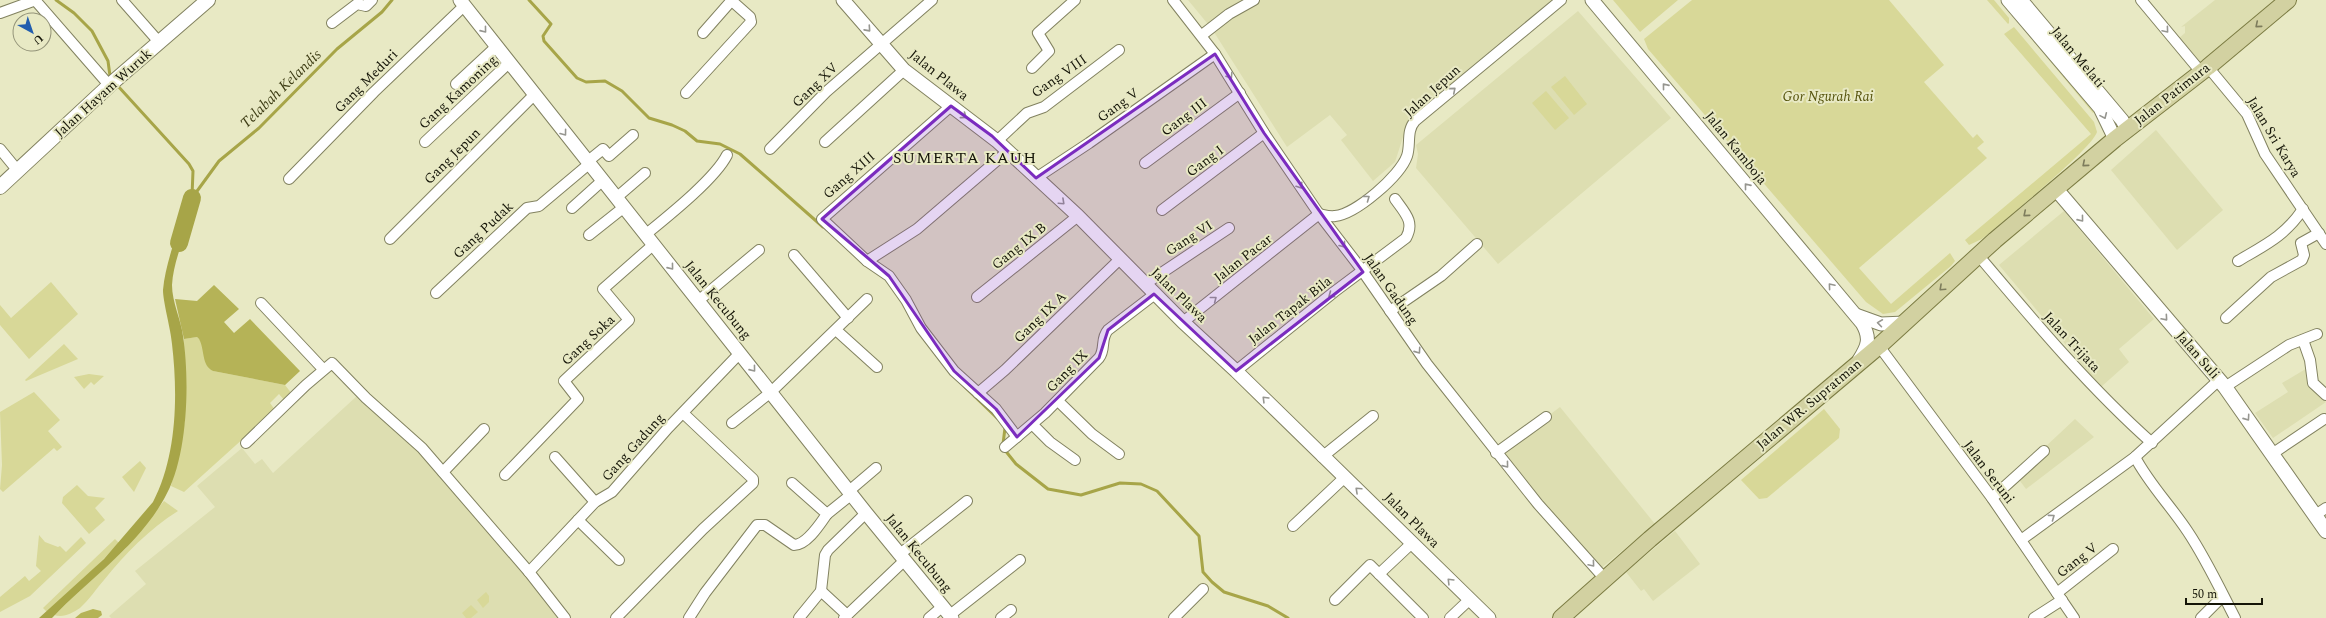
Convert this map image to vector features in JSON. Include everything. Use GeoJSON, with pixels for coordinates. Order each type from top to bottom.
{"type":"FeatureCollection","features":[{"type":"Feature","properties":{"kind":"main road","name":"Jalan Hayam Wuruk"},"geometry":{"type":"LineString","coordinates":[[0,187],[114,81],[208,0]]}},
{"type":"Feature","properties":{"kind":"main road","name":"Jalan Patimura"},"geometry":{"type":"LineString","coordinates":[[2056,189],[2114,139],[2204,69],[2288,0]]}},
{"type":"Feature","properties":{"kind":"main road","name":"Jalan WR. Supratman"},"geometry":{"type":"LineString","coordinates":[[1561,618],[1650,539],[1879,346],[1978,255],[2056,189]]}},
{"type":"Feature","properties":{"kind":"main road","name":"Jalan Suli"},"geometry":{"type":"LineString","coordinates":[[2056,189],[2222,383],[2272,454],[2320,512],[2326,531]]}},
{"type":"Feature","properties":{"kind":"street"},"geometry":{"type":"LineString","coordinates":[[122,0],[159,42]]}},
{"type":"Feature","properties":{"kind":"street"},"geometry":{"type":"LineString","coordinates":[[332,23],[357,4],[366,6],[372,0]]}},
{"type":"Feature","properties":{"kind":"street"},"geometry":{"type":"LineString","coordinates":[[686,94],[751,22],[750,17],[732,0],[703,33]]}},
{"type":"Feature","properties":{"kind":"street","name":"Jalan Plawa"},"geometry":{"type":"LineString","coordinates":[[842,0],[904,70],[997,140],[1078,216],[1183,322],[1236,371],[1322,457],[1489,618]]}},
{"type":"Feature","properties":{"kind":"street","name":"Gang XV"},"geometry":{"type":"LineString","coordinates":[[770,149],[826,92],[932,0]]}},
{"type":"Feature","properties":{"kind":"street"},"geometry":{"type":"LineString","coordinates":[[1032,68],[1049,51],[1038,33],[1075,0]]}},
{"type":"Feature","properties":{"kind":"street","name":"Jalan Gadung"},"geometry":{"type":"LineString","coordinates":[[1173,0],[1216,54],[1264,133],[1427,364],[1496,453],[1538,504],[1605,580]]}},
{"type":"Feature","properties":{"kind":"street"},"geometry":{"type":"LineString","coordinates":[[1202,35],[1229,14],[1254,0]]}},
{"type":"Feature","properties":{"kind":"street","name":"Jalan Jepun"},"geometry":{"type":"LineString","coordinates":[[1320,214],[1340,215],[1364,200],[1395,176],[1407,157],[1410,130],[1415,121],[1561,0]]}},
{"type":"Feature","properties":{"kind":"street","name":"Jalan Kamboja"},"geometry":{"type":"LineString","coordinates":[[1592,0],[1856,315],[1869,336],[1867,348],[1856,364]]}},
{"type":"Feature","properties":{"kind":"street","name":"Jalan Melati"},"geometry":{"type":"LineString","coordinates":[[2008,0],[2100,108],[2114,139]]}},
{"type":"Feature","properties":{"kind":"street","name":"Jalan Melati"},"geometry":{"type":"LineString","coordinates":[[2021,0],[2128,129]]}},
{"type":"Feature","properties":{"kind":"street","name":"Jalan Sri Karya"},"geometry":{"type":"LineString","coordinates":[[2141,0],[2247,114],[2265,154],[2323,237]]}},
{"type":"Feature","properties":{"kind":"street"},"geometry":{"type":"LineString","coordinates":[[0,13],[36,2],[114,81]]}},
{"type":"Feature","properties":{"kind":"street","name":"Jalan Kecubung"},"geometry":{"type":"LineString","coordinates":[[462,3],[866,514],[948,613]]}},
{"type":"Feature","properties":{"kind":"street","name":"Gang Meduri"},"geometry":{"type":"LineString","coordinates":[[290,179],[462,3]]}},
{"type":"Feature","properties":{"kind":"street"},"geometry":{"type":"LineString","coordinates":[[456,84],[497,46]]}},
{"type":"Feature","properties":{"kind":"street","name":"Gang VIII"},"geometry":{"type":"LineString","coordinates":[[997,140],[1027,114],[1044,107],[1119,50]]}},
{"type":"Feature","properties":{"kind":"street","name":"Gang V"},"geometry":{"type":"LineString","coordinates":[[1036,178],[1089,144],[1216,54]]}},
{"type":"Feature","properties":{"kind":"street","name":"Gang Kamoning"},"geometry":{"type":"LineString","coordinates":[[425,142],[510,62]]}},
{"type":"Feature","properties":{"kind":"street"},"geometry":{"type":"LineString","coordinates":[[825,142],[904,70]]}},
{"type":"Feature","properties":{"kind":"street","name":"Gang III"},"geometry":{"type":"LineString","coordinates":[[1144,163],[1240,93]]}},
{"type":"Feature","properties":{"kind":"street","name":"Gang Jepun"},"geometry":{"type":"LineString","coordinates":[[390,239],[535,94]]}},
{"type":"Feature","properties":{"kind":"street","name":"Gang XIII"},"geometry":{"type":"LineString","coordinates":[[867,260],[822,219],[951,106]]}},
{"type":"Feature","properties":{"kind":"street","name":"Gang I"},"geometry":{"type":"LineString","coordinates":[[1162,210],[1264,133]]}},
{"type":"Feature","properties":{"kind":"street"},"geometry":{"type":"LineString","coordinates":[[588,163],[603,149],[609,156],[633,135]]}},
{"type":"Feature","properties":{"kind":"street"},"geometry":{"type":"LineString","coordinates":[[0,149],[18,171]]}},
{"type":"Feature","properties":{"kind":"street"},"geometry":{"type":"LineString","coordinates":[[1008,151],[917,229],[867,260],[889,276],[906,300],[921,328],[954,371],[996,409],[1017,437]]}},
{"type":"Feature","properties":{"kind":"street"},"geometry":{"type":"LineString","coordinates":[[649,240],[670,214],[718,169],[727,155]]}},
{"type":"Feature","properties":{"kind":"street","name":"Gang Pudak"},"geometry":{"type":"LineString","coordinates":[[436,293],[527,208],[539,206],[588,163]]}},
{"type":"Feature","properties":{"kind":"street"},"geometry":{"type":"LineString","coordinates":[[588,235],[645,173]]}},
{"type":"Feature","properties":{"kind":"street"},"geometry":{"type":"LineString","coordinates":[[572,208],[602,181]]}},
{"type":"Feature","properties":{"kind":"street","name":"Jalan Tapak Bila"},"geometry":{"type":"LineString","coordinates":[[1236,371],[1334,292],[1363,272],[1406,238],[1410,230],[1410,219],[1395,199]]}},
{"type":"Feature","properties":{"kind":"street"},"geometry":{"type":"LineString","coordinates":[[2238,261],[2284,233],[2292,225],[2303,209]]}},
{"type":"Feature","properties":{"kind":"street","name":"Jalan Pacar"},"geometry":{"type":"LineString","coordinates":[[1183,322],[1320,214]]}},
{"type":"Feature","properties":{"kind":"street","name":"Gang IX B"},"geometry":{"type":"LineString","coordinates":[[977,297],[1078,216]]}},
{"type":"Feature","properties":{"kind":"street","name":"Gang VI"},"geometry":{"type":"LineString","coordinates":[[1145,284],[1229,228]]}},
{"type":"Feature","properties":{"kind":"street"},"geometry":{"type":"LineString","coordinates":[[2226,318],[2271,277],[2302,260],[2304,256],[2301,243],[2323,237]]}},
{"type":"Feature","properties":{"kind":"street","name":"Gang Soka"},"geometry":{"type":"LineString","coordinates":[[505,475],[578,399],[564,381],[628,320],[603,290],[649,240]]}},
{"type":"Feature","properties":{"kind":"street"},"geometry":{"type":"LineString","coordinates":[[1390,311],[1441,276],[1477,244]]}},
{"type":"Feature","properties":{"kind":"street"},"geometry":{"type":"LineString","coordinates":[[698,301],[759,250]]}},
{"type":"Feature","properties":{"kind":"street"},"geometry":{"type":"LineString","coordinates":[[794,255],[848,318]]}},
{"type":"Feature","properties":{"kind":"street","name":"Jalan Trijata"},"geometry":{"type":"LineString","coordinates":[[1978,255],[2042,332],[2112,406],[2152,443]]}},
{"type":"Feature","properties":{"kind":"street","name":"Gang IX A"},"geometry":{"type":"LineString","coordinates":[[978,393],[1005,370],[1120,260]]}},
{"type":"Feature","properties":{"kind":"street","name":"Gang IX"},"geometry":{"type":"LineString","coordinates":[[1005,447],[1033,425],[1101,356],[1103,351],[1103,338],[1106,332],[1155,294]]}},
{"type":"Feature","properties":{"kind":"street"},"geometry":{"type":"LineString","coordinates":[[732,423],[771,392],[867,299]]}},
{"type":"Feature","properties":{"kind":"street"},"geometry":{"type":"LineString","coordinates":[[261,303],[323,369]]}},
{"type":"Feature","properties":{"kind":"street","name":"Jalan Kamboja"},"geometry":{"type":"LineString","coordinates":[[1856,315],[1880,324],[1905,322]]}},
{"type":"Feature","properties":{"kind":"street"},"geometry":{"type":"LineString","coordinates":[[836,330],[877,367]]}},
{"type":"Feature","properties":{"kind":"street"},"geometry":{"type":"LineString","coordinates":[[2021,540],[2135,457],[2222,383],[2289,345],[2317,334]]}},
{"type":"Feature","properties":{"kind":"street"},"geometry":{"type":"LineString","coordinates":[[2303,340],[2310,360],[2313,383],[2326,395]]}},
{"type":"Feature","properties":{"kind":"street","name":"Jalan Seruni"},"geometry":{"type":"LineString","coordinates":[[1879,346],[1992,498],[2074,618]]}},
{"type":"Feature","properties":{"kind":"street","name":"Gang Gadung"},"geometry":{"type":"LineString","coordinates":[[529,572],[595,502],[614,490],[683,413],[740,354]]}},
{"type":"Feature","properties":{"kind":"street"},"geometry":{"type":"LineString","coordinates":[[246,443],[323,369],[332,363],[366,398],[406,432],[443,472],[529,572],[565,618]]}},
{"type":"Feature","properties":{"kind":"street"},"geometry":{"type":"LineString","coordinates":[[1058,401],[1092,434],[1119,454]]}},
{"type":"Feature","properties":{"kind":"street"},"geometry":{"type":"LineString","coordinates":[[616,618],[698,535],[753,483],[753,479],[683,413]]}},
{"type":"Feature","properties":{"kind":"street"},"geometry":{"type":"LineString","coordinates":[[1322,457],[1373,416]]}},
{"type":"Feature","properties":{"kind":"street"},"geometry":{"type":"LineString","coordinates":[[1496,453],[1546,417]]}},
{"type":"Feature","properties":{"kind":"street"},"geometry":{"type":"LineString","coordinates":[[2272,454],[2324,418]]}},
{"type":"Feature","properties":{"kind":"street"},"geometry":{"type":"LineString","coordinates":[[1033,425],[1050,442],[1075,460]]}},
{"type":"Feature","properties":{"kind":"street"},"geometry":{"type":"LineString","coordinates":[[443,472],[484,429]]}},
{"type":"Feature","properties":{"kind":"street"},"geometry":{"type":"LineString","coordinates":[[1992,498],[2044,451]]}},
{"type":"Feature","properties":{"kind":"street"},"geometry":{"type":"LineString","coordinates":[[555,457],[595,502]]}},
{"type":"Feature","properties":{"kind":"street"},"geometry":{"type":"LineString","coordinates":[[2135,457],[2145,474],[2188,532],[2209,567],[2235,618]]}},
{"type":"Feature","properties":{"kind":"street"},"geometry":{"type":"LineString","coordinates":[[690,618],[732,556],[760,524],[765,525],[791,544],[797,545],[804,542],[827,514],[876,468]]}},
{"type":"Feature","properties":{"kind":"street"},"geometry":{"type":"LineString","coordinates":[[1293,526],[1344,478]]}},
{"type":"Feature","properties":{"kind":"street"},"geometry":{"type":"LineString","coordinates":[[792,483],[827,514]]}},
{"type":"Feature","properties":{"kind":"street"},"geometry":{"type":"LineString","coordinates":[[821,591],[845,617],[903,557],[967,501]]}},
{"type":"Feature","properties":{"kind":"street"},"geometry":{"type":"LineString","coordinates":[[799,618],[821,591],[825,555],[828,550],[866,514]]}},
{"type":"Feature","properties":{"kind":"street"},"geometry":{"type":"LineString","coordinates":[[578,520],[619,560]]}},
{"type":"Feature","properties":{"kind":"street"},"geometry":{"type":"LineString","coordinates":[[1379,574],[1412,543]]}},
{"type":"Feature","properties":{"kind":"street","name":"Gang V"},"geometry":{"type":"LineString","coordinates":[[2034,618],[2114,550]]}},
{"type":"Feature","properties":{"kind":"street"},"geometry":{"type":"LineString","coordinates":[[929,618],[948,613],[1020,560]]}},
{"type":"Feature","properties":{"kind":"street"},"geometry":{"type":"LineString","coordinates":[[1335,600],[1370,565],[1423,618]]}},
{"type":"Feature","properties":{"kind":"street"},"geometry":{"type":"LineString","coordinates":[[1174,618],[1203,589]]}},
{"type":"Feature","properties":{"kind":"street"},"geometry":{"type":"LineString","coordinates":[[2201,618],[2224,596]]}},
{"type":"Feature","properties":{"kind":"street"},"geometry":{"type":"LineString","coordinates":[[1450,618],[1469,600]]}},
{"type":"Feature","properties":{"kind":"street"},"geometry":{"type":"LineString","coordinates":[[1001,618],[1011,610]]}},
{"type":"Feature","properties":{"kind":"highlighted area"},"geometry":{"type":"Polygon","coordinates":[[[1215,54],[1264,133],[1363,272],[1236,371],[1154,294],[1108,330],[1099,358],[1017,437],[996,409],[954,371],[889,276],[822,219],[951,106],[992,136],[1036,178],[1215,54]]]}},
{"type":"Feature","properties":{"kind":"shaded area"},"geometry":{"type":"Polygon","coordinates":[[[1188,0],[1553,0],[1412,120],[1404,134],[1395,162],[1373,181],[1341,140],[1347,135],[1330,115],[1287,147],[1212,29],[1188,0]]]}},
{"type":"Feature","properties":{"kind":"shaded area"},"geometry":{"type":"Polygon","coordinates":[[[2215,0],[2280,0],[2203,66],[2178,39],[2185,33],[2185,26],[2181,27],[2215,0]]]}},
{"type":"Feature","properties":{"kind":"shaded area"},"geometry":{"type":"Polygon","coordinates":[[[1578,11],[1671,118],[1498,264],[1416,168],[1418,154],[1416,145],[1578,11]]]}},
{"type":"Feature","properties":{"kind":"shaded area"},"geometry":{"type":"Polygon","coordinates":[[[2156,130],[2223,210],[2177,250],[2111,170],[2156,130]]]}},
{"type":"Feature","properties":{"kind":"shaded area"},"geometry":{"type":"Polygon","coordinates":[[[2064,211],[2154,319],[2119,349],[2129,362],[2101,387],[1999,265],[2064,211]]]}},
{"type":"Feature","properties":{"kind":"shaded area"},"geometry":{"type":"Polygon","coordinates":[[[180,219],[189,221],[176,261],[172,291],[183,336],[186,397],[182,442],[178,463],[172,482],[164,499],[153,516],[112,562],[52,618],[39,618],[104,559],[153,502],[161,484],[171,445],[175,404],[172,344],[163,290],[168,263],[180,219]]]}},
{"type":"Feature","properties":{"kind":"shaded area"},"geometry":{"type":"Polygon","coordinates":[[[214,285],[239,309],[224,322],[234,333],[250,319],[300,371],[285,385],[213,371],[209,368],[205,361],[199,339],[197,337],[184,339],[175,299],[197,301],[214,285]]]}},
{"type":"Feature","properties":{"kind":"shaded area"},"geometry":{"type":"Polygon","coordinates":[[[2309,367],[2313,389],[2326,402],[2273,438],[2255,413],[2288,392],[2282,383],[2309,367]]]}},
{"type":"Feature","properties":{"kind":"shaded area"},"geometry":{"type":"Polygon","coordinates":[[[358,395],[409,431],[569,618],[111,618],[109,616],[146,584],[135,571],[215,507],[197,486],[242,448],[255,464],[262,459],[273,473],[358,395]]]}},
{"type":"Feature","properties":{"kind":"shaded area"},"geometry":{"type":"Polygon","coordinates":[[[1560,407],[1655,524],[1600,569],[1502,451],[1560,407]]]}},
{"type":"Feature","properties":{"kind":"shaded area"},"geometry":{"type":"Polygon","coordinates":[[[2075,419],[2094,437],[2026,489],[2020,481],[2002,496],[1998,491],[2075,419]]]}},
{"type":"Feature","properties":{"kind":"shaded area"},"geometry":{"type":"Polygon","coordinates":[[[1675,531],[1700,564],[1653,601],[1644,589],[1641,591],[1626,572],[1675,531]]]}},
{"type":"Feature","properties":{"kind":"shaded area"},"geometry":{"type":"Polygon","coordinates":[[[93,609],[101,611],[102,615],[98,618],[75,618],[81,613],[93,609]]]}},
{"type":"Feature","properties":{"kind":"green space"},"geometry":{"type":"Polygon","coordinates":[[[1613,0],[1678,0],[1640,32],[1613,0]]]}},
{"type":"Feature","properties":{"kind":"green space","name":"Gor Ngurah Rai"},"geometry":{"type":"Polygon","coordinates":[[[1692,0],[1889,0],[1944,65],[1924,82],[1973,138],[1977,134],[1984,142],[1977,148],[1987,158],[1859,268],[1891,304],[1950,253],[1955,261],[1951,266],[1895,312],[1883,314],[1866,302],[1648,49],[1644,39],[1692,0]]]}},
{"type":"Feature","properties":{"kind":"green space"},"geometry":{"type":"Polygon","coordinates":[[[1987,0],[1994,0],[2009,18],[2008,24],[1987,0]]]}},
{"type":"Feature","properties":{"kind":"green space"},"geometry":{"type":"Polygon","coordinates":[[[2023,22],[2097,110],[2093,113],[2020,25],[2023,22]]]}},
{"type":"Feature","properties":{"kind":"green space"},"geometry":{"type":"Polygon","coordinates":[[[2014,27],[2094,122],[2097,132],[2080,154],[2045,186],[1982,239],[1969,245],[1965,240],[2091,134],[2004,34],[2014,27]]]}},
{"type":"Feature","properties":{"kind":"green space"},"geometry":{"type":"Polygon","coordinates":[[[1565,76],[1587,104],[1574,115],[1551,87],[1565,76]]]}},
{"type":"Feature","properties":{"kind":"green space"},"geometry":{"type":"Polygon","coordinates":[[[1546,91],[1569,118],[1555,130],[1532,103],[1546,91]]]}},
{"type":"Feature","properties":{"kind":"green space"},"geometry":{"type":"Polygon","coordinates":[[[51,282],[78,314],[29,359],[0,325],[0,305],[11,318],[51,282]]]}},
{"type":"Feature","properties":{"kind":"green space"},"geometry":{"type":"Polygon","coordinates":[[[197,337],[202,343],[207,361],[213,371],[285,385],[292,394],[285,401],[279,394],[270,403],[275,410],[184,492],[171,486],[185,421],[184,339],[197,337]]]}},
{"type":"Feature","properties":{"kind":"green space"},"geometry":{"type":"Polygon","coordinates":[[[64,344],[78,359],[26,381],[25,380],[64,344]]]}},
{"type":"Feature","properties":{"kind":"green space"},"geometry":{"type":"Polygon","coordinates":[[[89,374],[104,376],[94,385],[91,382],[84,389],[74,377],[89,374]]]}},
{"type":"Feature","properties":{"kind":"green space"},"geometry":{"type":"Polygon","coordinates":[[[34,392],[60,420],[48,431],[62,447],[57,451],[54,448],[3,492],[0,489],[2,465],[0,412],[34,392]]]}},
{"type":"Feature","properties":{"kind":"green space"},"geometry":{"type":"Polygon","coordinates":[[[1824,409],[1840,429],[1839,438],[1767,498],[1759,499],[1741,480],[1824,409]]]}},
{"type":"Feature","properties":{"kind":"green space"},"geometry":{"type":"Polygon","coordinates":[[[140,461],[146,468],[134,492],[122,477],[140,461]]]}},
{"type":"Feature","properties":{"kind":"green space"},"geometry":{"type":"Polygon","coordinates":[[[77,485],[88,496],[105,498],[95,508],[105,520],[89,534],[62,503],[63,497],[77,485]]]}},
{"type":"Feature","properties":{"kind":"green space"},"geometry":{"type":"Polygon","coordinates":[[[164,501],[178,511],[167,518],[138,542],[80,608],[65,615],[54,615],[125,549],[164,501]]]}},
{"type":"Feature","properties":{"kind":"green space"},"geometry":{"type":"Polygon","coordinates":[[[39,535],[45,542],[58,547],[60,546],[66,552],[81,537],[86,543],[30,596],[0,612],[0,597],[25,576],[29,581],[41,571],[36,566],[39,535]]]}},
{"type":"Feature","properties":{"kind":"green space"},"geometry":{"type":"Polygon","coordinates":[[[115,539],[119,543],[84,579],[47,612],[43,608],[115,539]]]}},
{"type":"Feature","properties":{"kind":"green space"},"geometry":{"type":"Polygon","coordinates":[[[486,592],[489,596],[489,602],[483,608],[477,600],[486,592]]]}},
{"type":"Feature","properties":{"kind":"green space"},"geometry":{"type":"Polygon","coordinates":[[[471,605],[478,612],[471,618],[466,618],[462,613],[471,605]]]}},
{"type":"Feature","properties":{"kind":"waterway"},"geometry":{"type":"LineString","coordinates":[[56,0],[74,13],[92,31],[108,61],[110,76],[112,79]]}},
{"type":"Feature","properties":{"kind":"waterway","name":"Telabah Kelandis"},"geometry":{"type":"LineString","coordinates":[[192,198],[219,161],[259,128],[337,49],[382,12],[392,0]]}},
{"type":"Feature","properties":{"kind":"waterway"},"geometry":{"type":"LineString","coordinates":[[529,0],[551,24],[543,36],[544,41],[577,78],[586,82],[605,81],[622,91],[649,118],[672,125],[685,131],[697,141],[720,144],[740,154],[823,227]]}},
{"type":"Feature","properties":{"kind":"waterway"},"geometry":{"type":"LineString","coordinates":[[117,85],[189,164],[193,171],[192,196]]}},
{"type":"Feature","properties":{"kind":"waterway"},"geometry":{"type":"LineString","coordinates":[[179,243],[192,198]]}},
{"type":"Feature","properties":{"kind":"waterway"},"geometry":{"type":"LineString","coordinates":[[965,387],[997,418]]}},
{"type":"Feature","properties":{"kind":"waterway"},"geometry":{"type":"LineString","coordinates":[[1003,444],[1005,428]]}},
{"type":"Feature","properties":{"kind":"waterway"},"geometry":{"type":"LineString","coordinates":[[1004,449],[1016,464],[1048,489],[1081,495],[1120,483],[1141,484],[1157,491],[1199,536],[1203,572],[1212,582],[1224,592],[1268,606],[1288,618]]}},
{"type":"Feature","properties":{"kind":"district","name":"SUMERTA KAUH"},"geometry":{"type":"Point","coordinates":[965,158]}}]}
